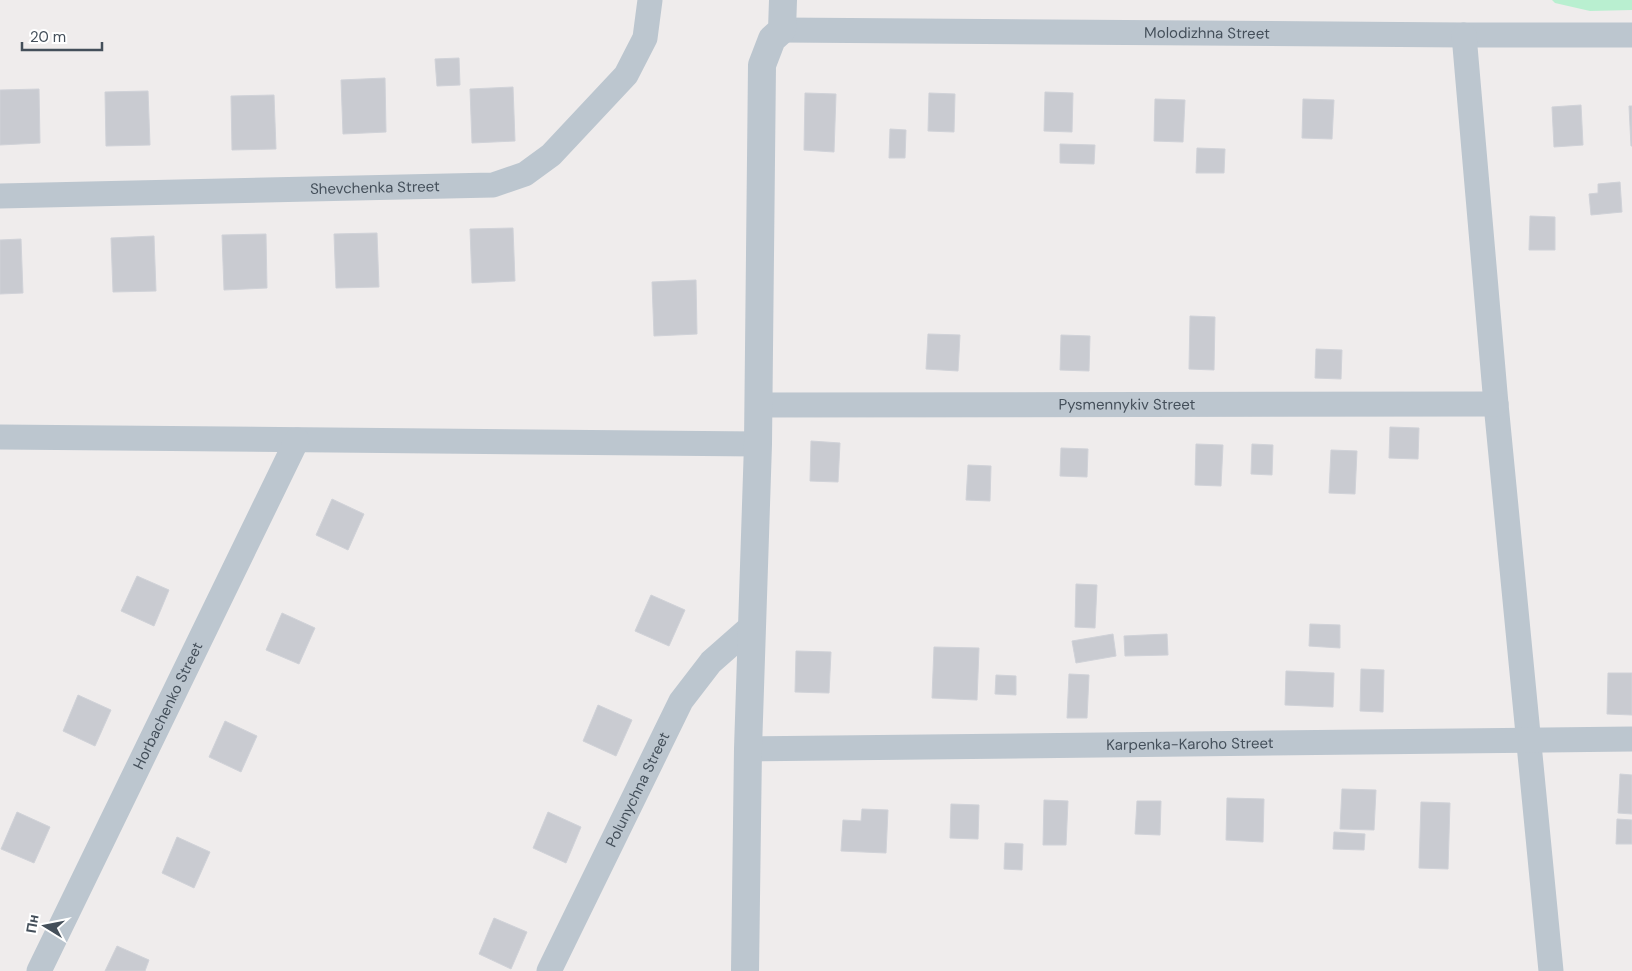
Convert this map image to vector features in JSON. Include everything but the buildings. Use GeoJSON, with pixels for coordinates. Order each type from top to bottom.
{"type":"FeatureCollection","features":[{"type":"Feature","properties":{"kind":"street","name":"Shevchenka Street"},"geometry":{"type":"LineString","coordinates":[[0,196],[493,185],[525,174],[551,156],[626,75],[646,38],[650,0]]}},
{"type":"Feature","properties":{"kind":"street"},"geometry":{"type":"LineString","coordinates":[[745,971],[748,749],[758,444],[762,65],[772,39],[782,30],[783,0]]}},
{"type":"Feature","properties":{"kind":"street","name":"Molodizhna Street"},"geometry":{"type":"LineString","coordinates":[[782,30],[1464,36],[1632,35]]}},
{"type":"Feature","properties":{"kind":"street"},"geometry":{"type":"LineString","coordinates":[[1464,36],[1496,404],[1551,971]]}},
{"type":"Feature","properties":{"kind":"street","name":"Pysmennykiv Street"},"geometry":{"type":"LineString","coordinates":[[758,405],[1496,404]]}},
{"type":"Feature","properties":{"kind":"street"},"geometry":{"type":"LineString","coordinates":[[0,437],[758,444]]}},
{"type":"Feature","properties":{"kind":"street","name":"Horbachenko Street"},"geometry":{"type":"LineString","coordinates":[[39,971],[297,440]]}},
{"type":"Feature","properties":{"kind":"street","name":"Polunychna Street"},"geometry":{"type":"LineString","coordinates":[[549,971],[681,701],[711,662],[753,625]]}},
{"type":"Feature","properties":{"kind":"street","name":"Karpenka-Karoho Street"},"geometry":{"type":"LineString","coordinates":[[748,749],[1632,739]]}},
{"type":"Feature","properties":{"kind":"green space"},"geometry":{"type":"Polygon","coordinates":[[[1552,0],[1632,0],[1632,10],[1590,11],[1555,3],[1552,0]]]}}]}
